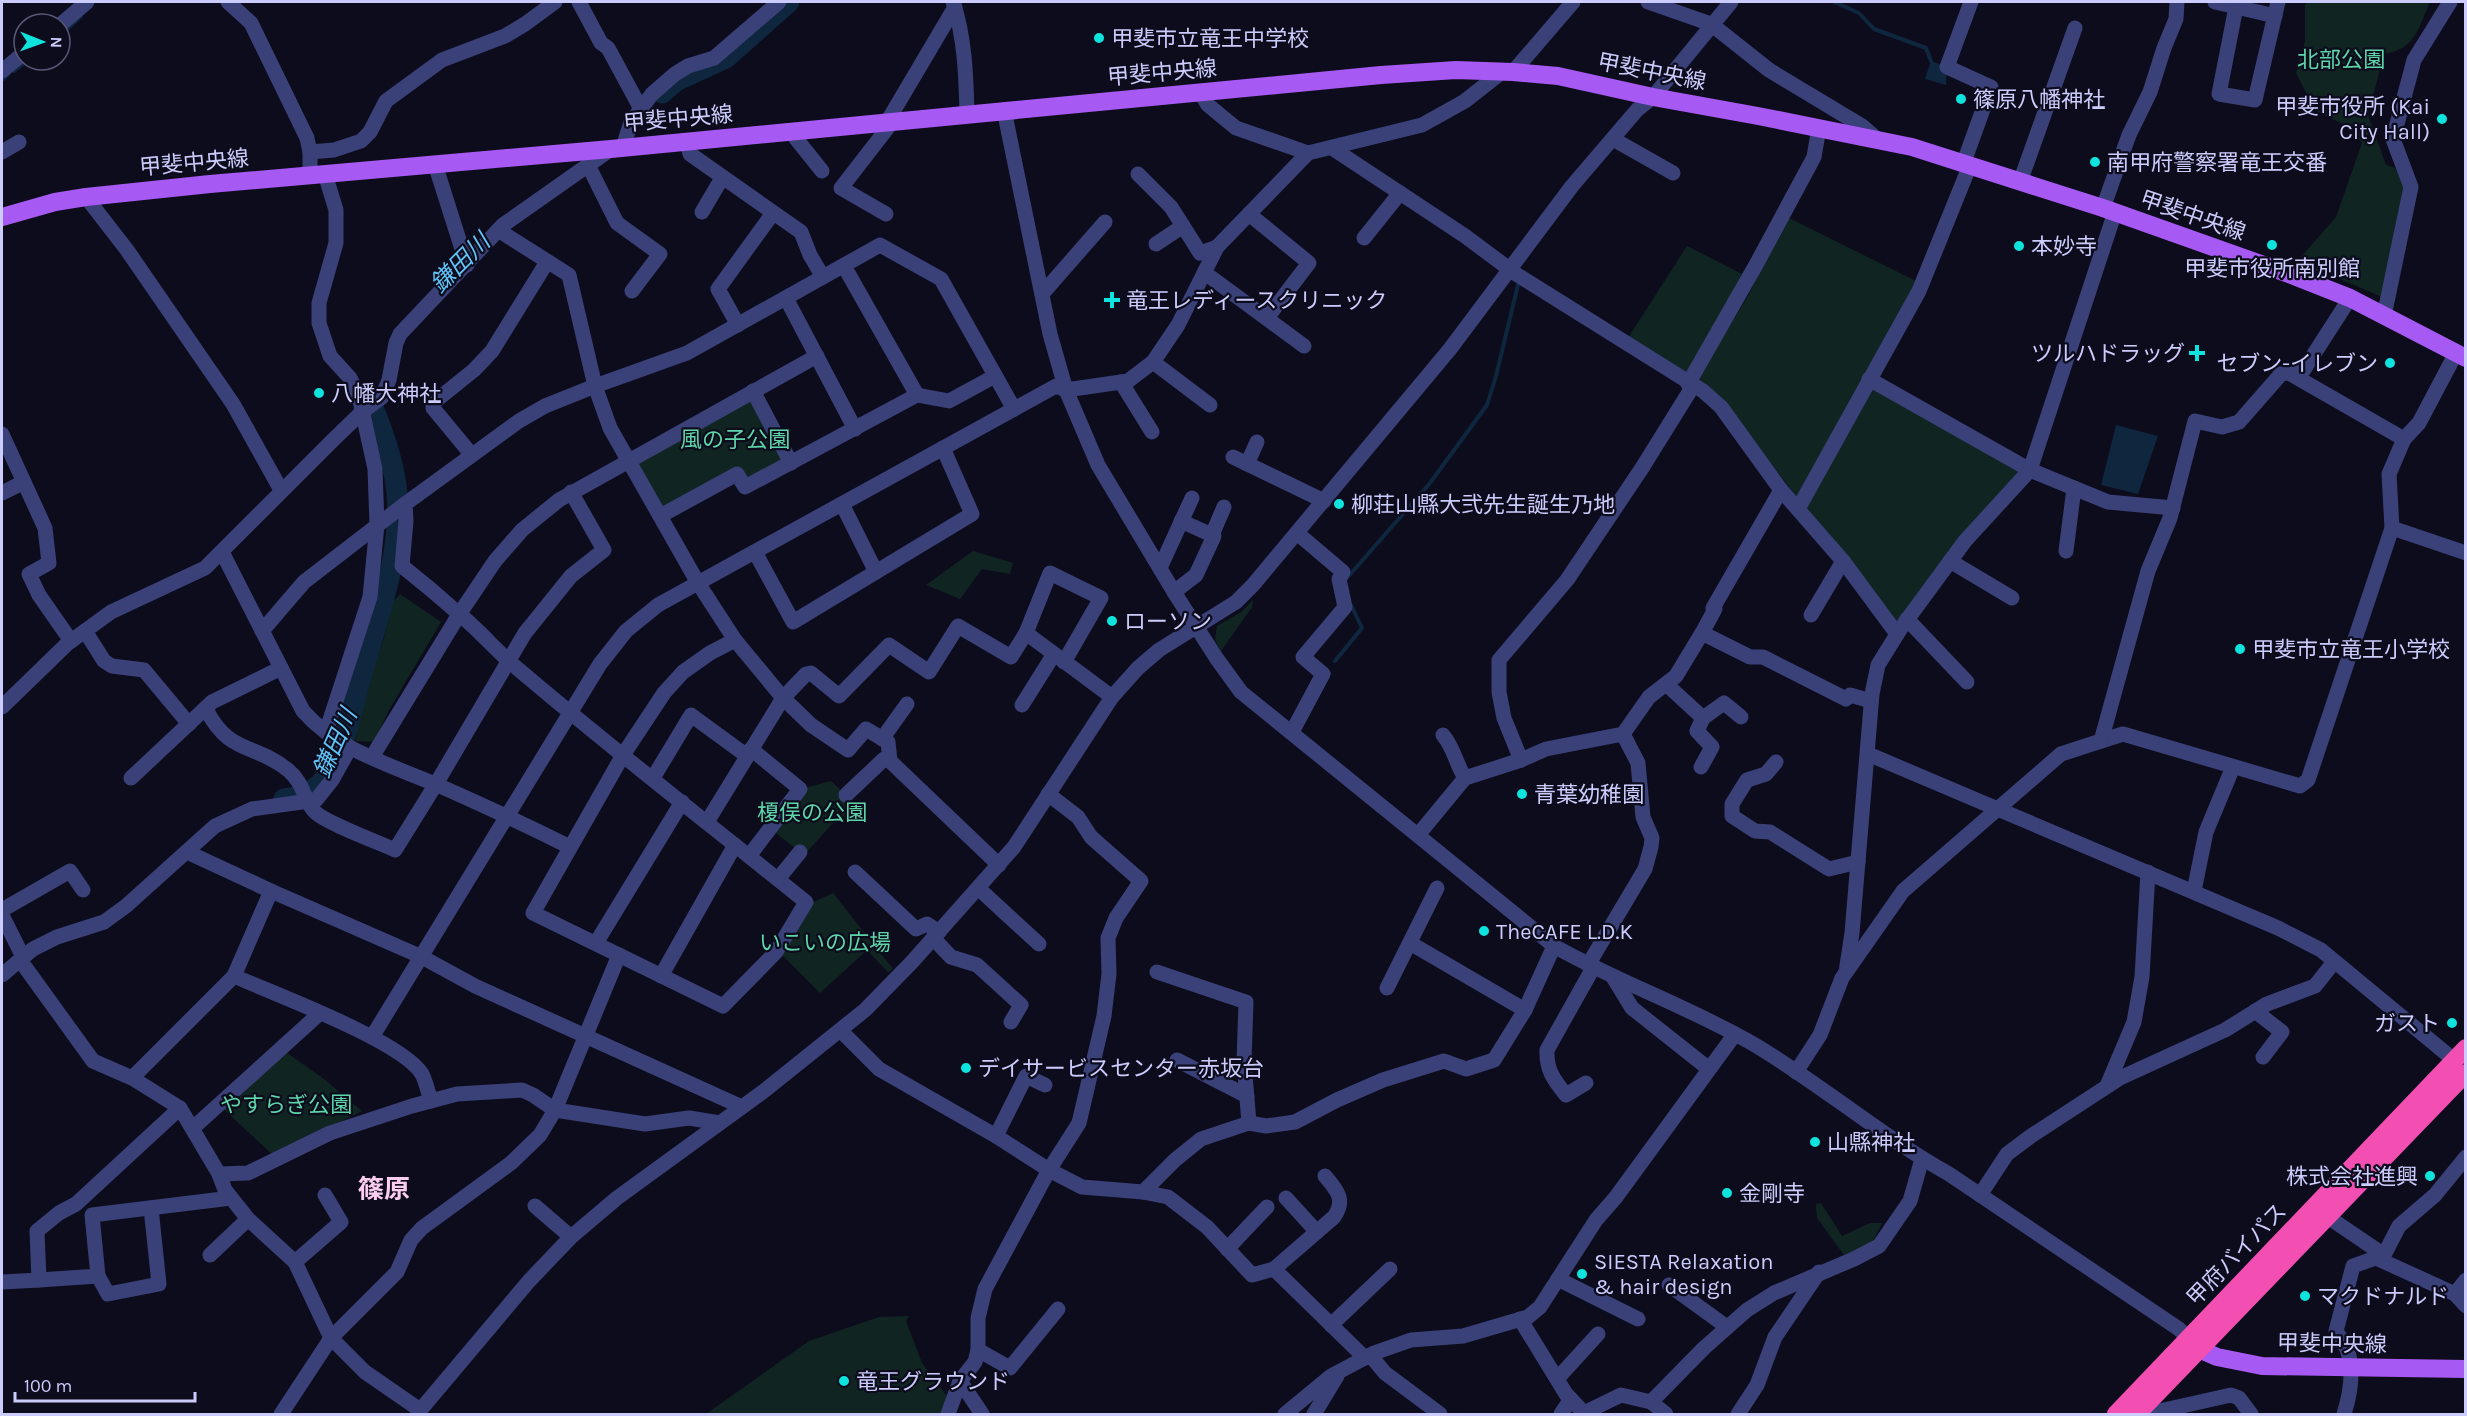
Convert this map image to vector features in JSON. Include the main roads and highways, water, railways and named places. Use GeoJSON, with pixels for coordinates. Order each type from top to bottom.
{"type":"FeatureCollection","features":[{"type":"Feature","properties":{"kind":"highway","name":"甲府バイパス"},"geometry":{"type":"LineString","coordinates":[[2115,1414],[2195,1344],[2328,1217],[2462,1060]]}},
{"type":"Feature","properties":{"kind":"highway","name":"甲府バイパス"},"geometry":{"type":"LineString","coordinates":[[2138,1413],[2195,1344],[2462,1060]]}},
{"type":"Feature","properties":{"kind":"main road","name":"甲斐中央線"},"geometry":{"type":"LineString","coordinates":[[2,217],[55,202],[86,197],[1200,92],[1456,70],[1508,71],[1558,76],[1653,97],[1912,147],[2109,210],[2350,298],[2461,356]]}},
{"type":"Feature","properties":{"kind":"main road","name":"甲斐中央線"},"geometry":{"type":"LineString","coordinates":[[2195,1344],[2217,1357],[2262,1366],[2466,1369]]}},
{"type":"Feature","properties":{"kind":"water"},"geometry":{"type":"Polygon","coordinates":[[[1931,61],[1947,67],[1946,85],[1925,79],[1931,61]]]}},
{"type":"Feature","properties":{"kind":"water"},"geometry":{"type":"Polygon","coordinates":[[[2116,425],[2158,436],[2138,494],[2101,485],[2116,425]]]}},
{"type":"Feature","properties":{"kind":"waterway","name":"鎌田川"},"geometry":{"type":"LineString","coordinates":[[662,93],[676,81],[726,58],[789,2]]}},
{"type":"Feature","properties":{"kind":"waterway"},"geometry":{"type":"LineString","coordinates":[[1834,2],[1859,13],[1874,29],[1926,48],[1931,61]]}},
{"type":"Feature","properties":{"kind":"waterway"},"geometry":{"type":"LineString","coordinates":[[72,25],[81,16]]}},
{"type":"Feature","properties":{"kind":"waterway"},"geometry":{"type":"LineString","coordinates":[[2,80],[8,75]]}},
{"type":"Feature","properties":{"kind":"waterway"},"geometry":{"type":"LineString","coordinates":[[1347,578],[1430,483],[1487,405],[1518,285]]}},
{"type":"Feature","properties":{"kind":"waterway","name":"鎌田川"},"geometry":{"type":"LineString","coordinates":[[284,799],[312,790],[321,783],[331,768],[347,729],[387,586],[396,539],[397,493],[394,471],[374,410]]}},
{"type":"Feature","properties":{"kind":"waterway"},"geometry":{"type":"LineString","coordinates":[[1335,661],[1362,628],[1351,605]]}},
{"type":"Feature","properties":{"kind":"place","name":"甲斐市立竜王中学校"},"geometry":{"type":"Point","coordinates":[1099,38]}},
{"type":"Feature","properties":{"kind":"place","name":"篠原八幡神社"},"geometry":{"type":"Point","coordinates":[1961,99]}},
{"type":"Feature","properties":{"kind":"place","name":"甲斐市役所 (Kai City Hall)"},"geometry":{"type":"Point","coordinates":[2442,119]}},
{"type":"Feature","properties":{"kind":"place","name":"南甲府警察署竜王交番"},"geometry":{"type":"Point","coordinates":[2095,162]}},
{"type":"Feature","properties":{"kind":"place","name":"甲斐市役所南別館"},"geometry":{"type":"Point","coordinates":[2272,245]}},
{"type":"Feature","properties":{"kind":"place","name":"本妙寺"},"geometry":{"type":"Point","coordinates":[2019,246]}},
{"type":"Feature","properties":{"kind":"place","name":"竜王レディースクリニック"},"geometry":{"type":"Point","coordinates":[1112,300]}},
{"type":"Feature","properties":{"kind":"place","name":"ツルハドラッグ"},"geometry":{"type":"Point","coordinates":[2197,353]}},
{"type":"Feature","properties":{"kind":"place","name":"セブン-イレブン"},"geometry":{"type":"Point","coordinates":[2390,363]}},
{"type":"Feature","properties":{"kind":"place","name":"八幡大神社"},"geometry":{"type":"Point","coordinates":[319,393]}},
{"type":"Feature","properties":{"kind":"place","name":"柳荘山縣大弐先生誕生乃地"},"geometry":{"type":"Point","coordinates":[1339,504]}},
{"type":"Feature","properties":{"kind":"place","name":"ローソン"},"geometry":{"type":"Point","coordinates":[1112,621]}},
{"type":"Feature","properties":{"kind":"place","name":"甲斐市立竜王小学校"},"geometry":{"type":"Point","coordinates":[2240,649]}},
{"type":"Feature","properties":{"kind":"place","name":"青葉幼稚園"},"geometry":{"type":"Point","coordinates":[1522,794]}},
{"type":"Feature","properties":{"kind":"place","name":"TheCAFE L.D.K"},"geometry":{"type":"Point","coordinates":[1484,931]}},
{"type":"Feature","properties":{"kind":"place","name":"ガスト"},"geometry":{"type":"Point","coordinates":[2452,1023]}},
{"type":"Feature","properties":{"kind":"place","name":"デイサービスセンター赤坂台"},"geometry":{"type":"Point","coordinates":[966,1068]}},
{"type":"Feature","properties":{"kind":"place","name":"山縣神社"},"geometry":{"type":"Point","coordinates":[1815,1142]}},
{"type":"Feature","properties":{"kind":"place","name":"株式会社進興"},"geometry":{"type":"Point","coordinates":[2430,1176]}},
{"type":"Feature","properties":{"kind":"place","name":"金剛寺"},"geometry":{"type":"Point","coordinates":[1727,1193]}},
{"type":"Feature","properties":{"kind":"place","name":"SIESTA Relaxation & hair design"},"geometry":{"type":"Point","coordinates":[1582,1274]}},
{"type":"Feature","properties":{"kind":"place","name":"マクドナルド"},"geometry":{"type":"Point","coordinates":[2305,1296]}},
{"type":"Feature","properties":{"kind":"place","name":"竜王グラウンド"},"geometry":{"type":"Point","coordinates":[844,1381]}},
{"type":"Feature","properties":{"kind":"district","name":"篠原"},"geometry":{"type":"Point","coordinates":[384,1189]}},
{"type":"Feature","properties":{"kind":"park label","name":"北部公園"},"geometry":{"type":"Point","coordinates":[2341,59]}},
{"type":"Feature","properties":{"kind":"park label","name":"風の子公園"},"geometry":{"type":"Point","coordinates":[735,439]}},
{"type":"Feature","properties":{"kind":"park label","name":"榎俣の公園"},"geometry":{"type":"Point","coordinates":[812,812]}},
{"type":"Feature","properties":{"kind":"park label","name":"いこいの広場"},"geometry":{"type":"Point","coordinates":[825,942]}},
{"type":"Feature","properties":{"kind":"park label","name":"やすらぎ公園"},"geometry":{"type":"Point","coordinates":[286,1104]}}]}
